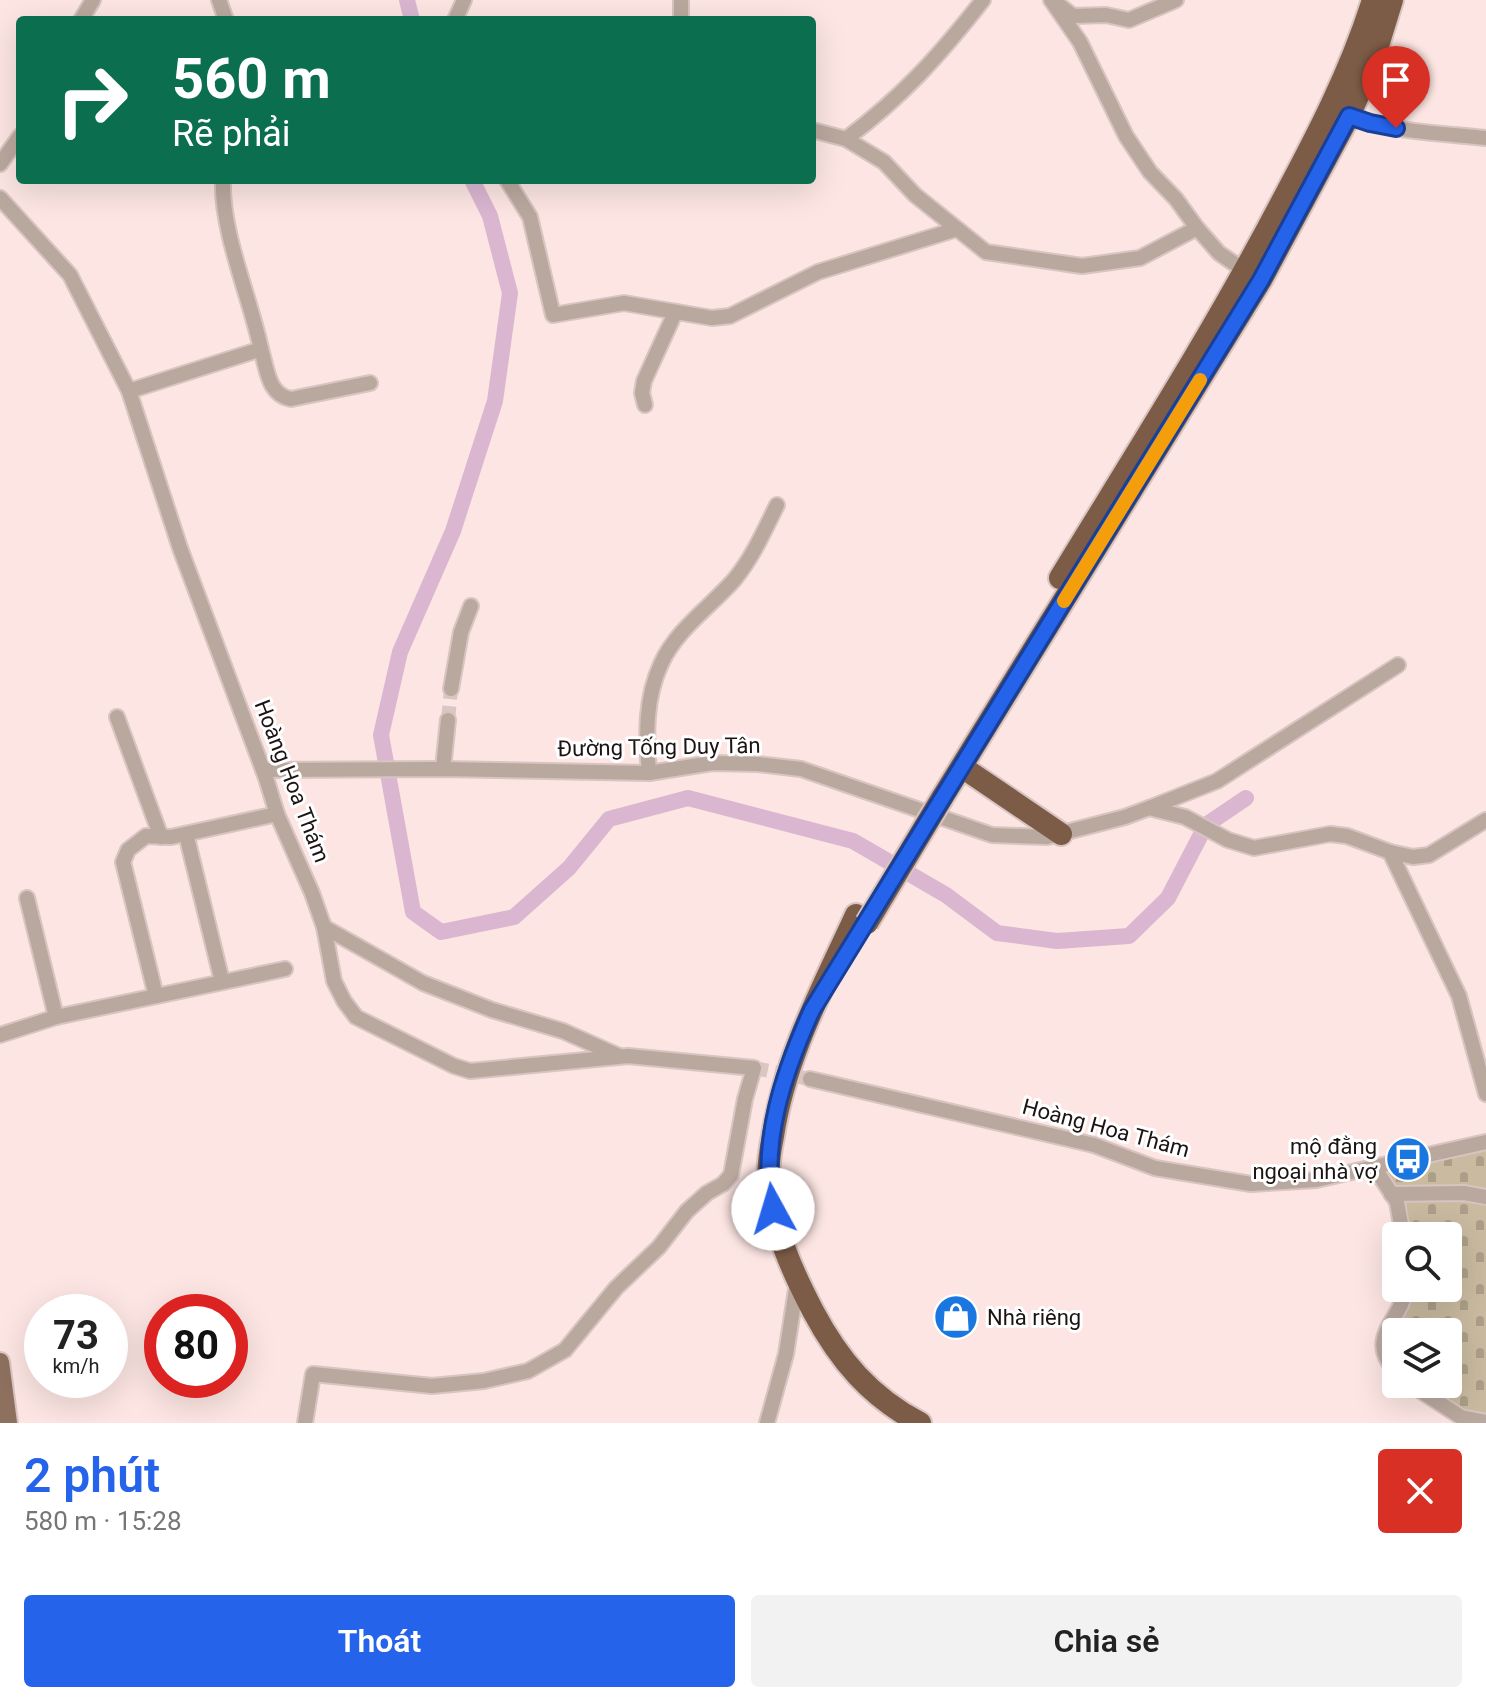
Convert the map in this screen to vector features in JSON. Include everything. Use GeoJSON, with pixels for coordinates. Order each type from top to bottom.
{"type":"FeatureCollection","features":[{"type":"Feature","properties":{"kind":"highway"},"geometry":{"type":"LineString","coordinates":[[920,1423],[885,1400],[852,1371],[832,1347],[797,1281],[779,1235],[768,1182],[779,1097],[792,1055],[812,1010],[862,919],[1245,271],[1332,108],[1373,0]]}},
{"type":"Feature","properties":{"kind":"highway"},"geometry":{"type":"LineString","coordinates":[[937,796],[962,767],[1261,280],[1349,116],[1372,65],[1392,0]]}},
{"type":"Feature","properties":{"kind":"highway"},"geometry":{"type":"LineString","coordinates":[[962,767],[1061,834]]}},
{"type":"Feature","properties":{"kind":"main road"},"geometry":{"type":"LineString","coordinates":[[0,1362],[8,1423]]}},
{"type":"Feature","properties":{"kind":"street"},"geometry":{"type":"LineString","coordinates":[[846,139],[890,105],[942,53],[983,0]]}},
{"type":"Feature","properties":{"kind":"street"},"geometry":{"type":"LineString","coordinates":[[1052,0],[1073,16],[1106,15],[1129,20],[1176,0]]}},
{"type":"Feature","properties":{"kind":"street"},"geometry":{"type":"LineString","coordinates":[[1052,0],[1080,42],[1126,136],[1150,172],[1219,253],[1245,271]]}},
{"type":"Feature","properties":{"kind":"street"},"geometry":{"type":"LineString","coordinates":[[1349,116],[1396,128],[1486,138]]}},
{"type":"Feature","properties":{"kind":"street"},"geometry":{"type":"LineString","coordinates":[[816,131],[846,139],[884,162],[915,195],[986,252],[1082,266],[1140,258],[1197,228]]}},
{"type":"Feature","properties":{"kind":"street"},"geometry":{"type":"LineString","coordinates":[[0,164],[16,142]]}},
{"type":"Feature","properties":{"kind":"street"},"geometry":{"type":"LineString","coordinates":[[223,184],[233,246],[274,392],[291,399],[370,383]]}},
{"type":"Feature","properties":{"kind":"street"},"geometry":{"type":"LineString","coordinates":[[509,184],[530,217],[552,314],[624,303],[712,318],[730,316],[818,272],[957,229]]}},
{"type":"Feature","properties":{"kind":"street","name":"Hoàng Hoa Thám"},"geometry":{"type":"LineString","coordinates":[[0,198],[70,275],[129,391],[180,548],[277,814],[324,927],[334,981],[356,1017],[470,1071],[620,1057],[754,1068],[731,1175],[687,1211],[659,1247],[616,1288],[565,1350],[528,1371],[484,1381],[432,1386],[313,1374],[305,1423]]}},
{"type":"Feature","properties":{"kind":"street"},"geometry":{"type":"LineString","coordinates":[[645,405],[642,393],[644,381],[675,313]]}},
{"type":"Feature","properties":{"kind":"street"},"geometry":{"type":"LineString","coordinates":[[129,391],[261,349]]}},
{"type":"Feature","properties":{"kind":"street"},"geometry":{"type":"LineString","coordinates":[[649,773],[646,730],[652,691],[662,662],[684,631],[735,578],[758,545],[777,505]]}},
{"type":"Feature","properties":{"kind":"street"},"geometry":{"type":"LineString","coordinates":[[451,689],[461,632],[471,606]]}},
{"type":"Feature","properties":{"kind":"street","name":"Đường Tống Duy Tân"},"geometry":{"type":"LineString","coordinates":[[263,770],[649,773],[712,763],[801,769],[992,835],[1047,837],[1125,817],[1217,781],[1398,665]]}},
{"type":"Feature","properties":{"kind":"street"},"geometry":{"type":"LineString","coordinates":[[117,717],[161,837]]}},
{"type":"Feature","properties":{"kind":"street"},"geometry":{"type":"LineString","coordinates":[[443,769],[448,720]]}},
{"type":"Feature","properties":{"kind":"street"},"geometry":{"type":"LineString","coordinates":[[1149,808],[1185,817],[1228,840],[1254,848],[1330,834],[1347,836],[1413,857],[1429,855],[1482,826]]}},
{"type":"Feature","properties":{"kind":"street"},"geometry":{"type":"LineString","coordinates":[[156,996],[123,862],[128,850],[146,836],[186,834],[277,814]]}},
{"type":"Feature","properties":{"kind":"street"},"geometry":{"type":"LineString","coordinates":[[186,834],[222,981]]}},
{"type":"Feature","properties":{"kind":"street"},"geometry":{"type":"LineString","coordinates":[[1390,852],[1459,996],[1486,1094]]}},
{"type":"Feature","properties":{"kind":"street"},"geometry":{"type":"LineString","coordinates":[[27,898],[56,1017]]}},
{"type":"Feature","properties":{"kind":"street"},"geometry":{"type":"LineString","coordinates":[[324,927],[423,983],[492,1010],[575,1035],[620,1057]]}},
{"type":"Feature","properties":{"kind":"street"},"geometry":{"type":"LineString","coordinates":[[0,1035],[56,1017],[285,969]]}},
{"type":"Feature","properties":{"kind":"street","name":"Hoàng Hoa Thám"},"geometry":{"type":"LineString","coordinates":[[810,1079],[1094,1145],[1155,1168],[1251,1184],[1316,1180],[1486,1142]]}},
{"type":"Feature","properties":{"kind":"street"},"geometry":{"type":"LineString","coordinates":[[1374,1167],[1397,1202],[1401,1222]]}},
{"type":"Feature","properties":{"kind":"street"},"geometry":{"type":"LineString","coordinates":[[1391,1194],[1464,1193],[1486,1197]]}},
{"type":"Feature","properties":{"kind":"street"},"geometry":{"type":"LineString","coordinates":[[767,1423],[786,1354],[797,1281]]}},
{"type":"Feature","properties":{"kind":"street"},"geometry":{"type":"LineString","coordinates":[[1432,1398],[1461,1417],[1486,1422]]}},
{"type":"Feature","properties":{"kind":"green space"},"geometry":{"type":"Polygon","coordinates":[[[1486,1142],[1486,1420],[1431,1398],[1462,1398],[1462,1318],[1394,1318],[1397,1302],[1462,1302],[1462,1222],[1402,1222],[1402,1194],[1380,1166],[1486,1142]]]}},
{"type":"Feature","properties":{"kind":"waterway"},"geometry":{"type":"LineString","coordinates":[[407,0],[411,16]]}},
{"type":"Feature","properties":{"kind":"waterway"},"geometry":{"type":"LineString","coordinates":[[474,184],[490,216],[510,293],[495,401],[453,531],[400,652],[381,735],[413,912],[441,932],[514,917],[569,868],[609,819],[688,798],[853,841],[946,895],[997,933],[1057,941],[1129,936],[1168,898],[1206,825],[1246,798]]}},
{"type":"Feature","properties":{"kind":"tunnel"},"geometry":{"type":"LineString","coordinates":[[448,720],[451,689]]}},
{"type":"Feature","properties":{"kind":"tunnel"},"geometry":{"type":"LineString","coordinates":[[754,1068],[810,1079]]}},
{"type":"Feature","properties":{"kind":"slow traffic"},"geometry":{"type":"LineString","coordinates":[[1064,601],[1200,380]]}},
{"type":"Feature","properties":{"kind":"place","name":"mộ đằng ngoại nhà vợ"},"geometry":{"type":"Point","coordinates":[1408,1159]}},
{"type":"Feature","properties":{"kind":"place","name":"Nhà riêng"},"geometry":{"type":"Point","coordinates":[956,1317]}},
{"type":"Feature","properties":{"kind":"route"},"geometry":{"type":"LineString","coordinates":[[773,1209],[768,1182],[779,1097],[792,1055],[812,1010],[1261,280],[1349,116],[1396,128]]}}]}
